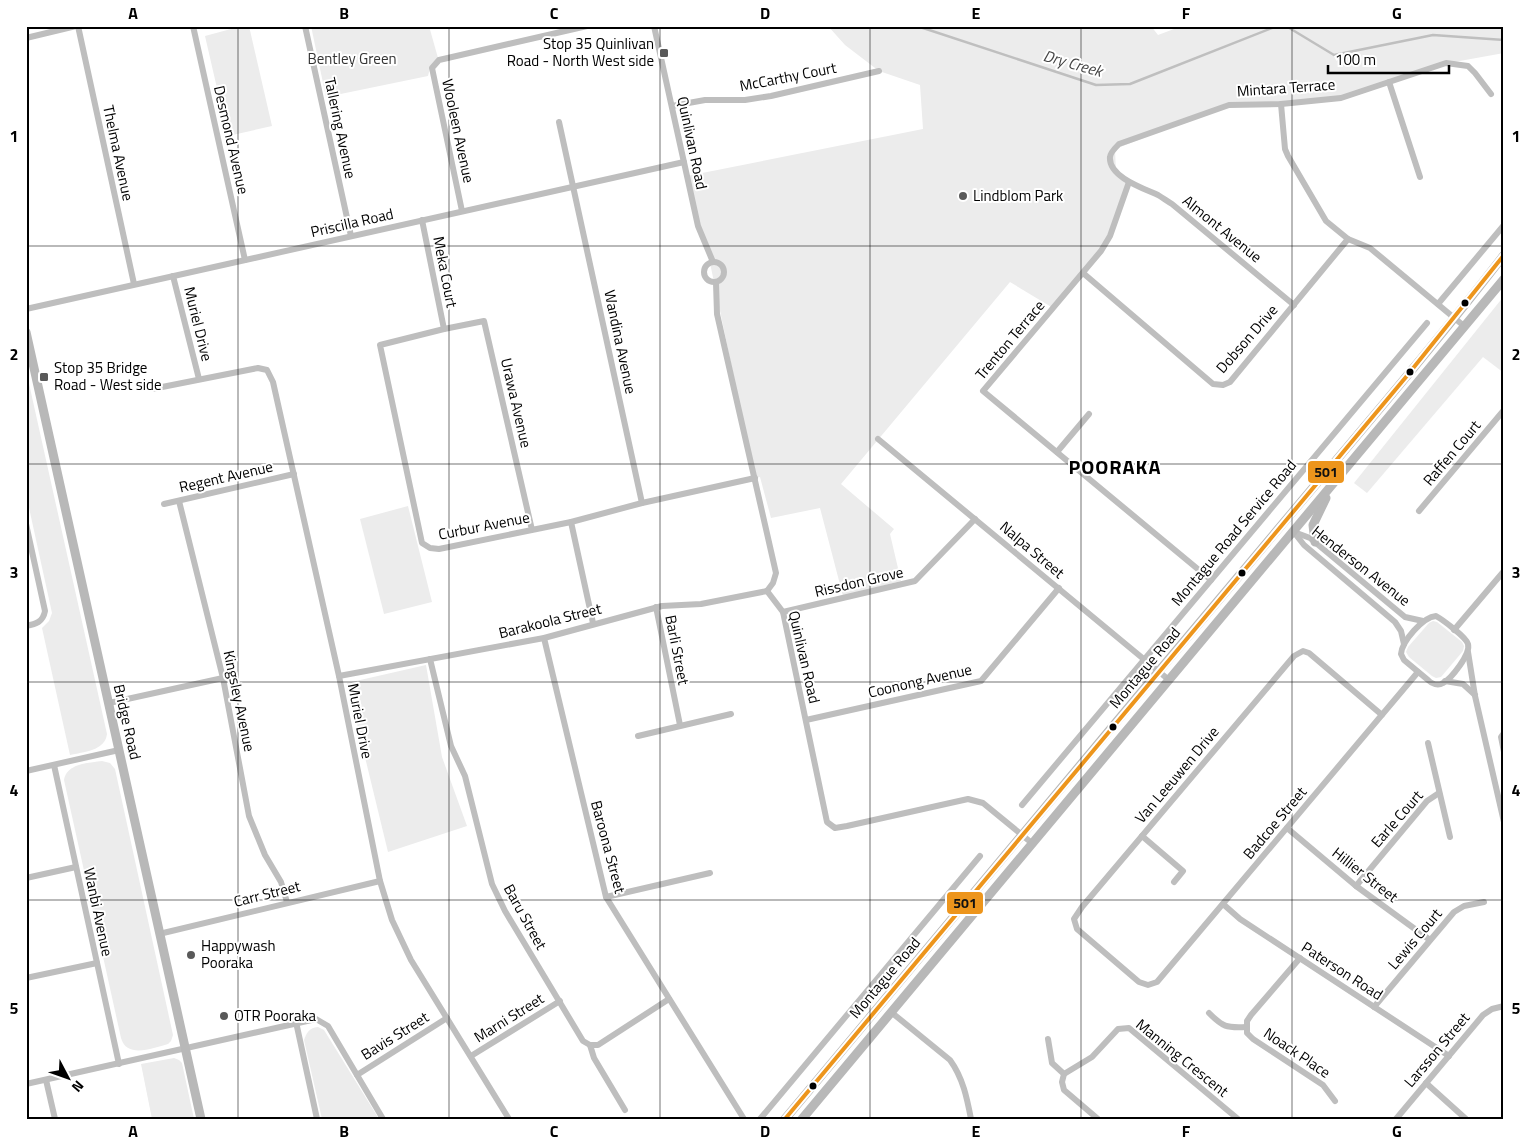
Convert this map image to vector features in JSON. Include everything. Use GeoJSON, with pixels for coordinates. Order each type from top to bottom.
{"type":"FeatureCollection","features":[{"type":"Feature","properties":{"kind":"main road","name":"Montague Road"},"geometry":{"type":"LineString","coordinates":[[785,1119],[1364,429],[1504,255]]}},
{"type":"Feature","properties":{"kind":"main road","name":"Montague Road"},"geometry":{"type":"LineString","coordinates":[[802,1119],[1504,279]]}},
{"type":"Feature","properties":{"kind":"main road","name":"Bridge Road"},"geometry":{"type":"LineString","coordinates":[[26,332],[201,1119]]}},
{"type":"Feature","properties":{"kind":"main road"},"geometry":{"type":"LineString","coordinates":[[1315,542],[1313,525],[1331,486]]}},
{"type":"Feature","properties":{"kind":"main road"},"geometry":{"type":"LineString","coordinates":[[1284,523],[1293,531]]}},
{"type":"Feature","properties":{"kind":"main road"},"geometry":{"type":"LineString","coordinates":[[881,1004],[892,1012]]}},
{"type":"Feature","properties":{"kind":"street"},"geometry":{"type":"LineString","coordinates":[[26,38],[77,26]]}},
{"type":"Feature","properties":{"kind":"street","name":"Thelma Avenue"},"geometry":{"type":"LineString","coordinates":[[77,26],[134,284]]}},
{"type":"Feature","properties":{"kind":"street","name":"Desmond Avenue"},"geometry":{"type":"LineString","coordinates":[[193,26],[246,260]]}},
{"type":"Feature","properties":{"kind":"street","name":"Tallering Avenue"},"geometry":{"type":"LineString","coordinates":[[305,26],[351,236]]}},
{"type":"Feature","properties":{"kind":"street","name":"Wooleen Avenue"},"geometry":{"type":"LineString","coordinates":[[462,211],[432,68],[439,60],[588,26]]}},
{"type":"Feature","properties":{"kind":"street","name":"Quinlivan Road"},"geometry":{"type":"LineString","coordinates":[[654,26],[698,226],[712,262]]}},
{"type":"Feature","properties":{"kind":"street","name":"Mintara Terrace"},"geometry":{"type":"LineString","coordinates":[[1129,182],[1116,172],[1111,163],[1110,156],[1119,144],[1229,105],[1281,104],[1341,98],[1446,63],[1468,66],[1491,94]]}},
{"type":"Feature","properties":{"kind":"street","name":"McCarthy Court"},"geometry":{"type":"LineString","coordinates":[[672,106],[705,100],[762,98],[879,71]]}},
{"type":"Feature","properties":{"kind":"street"},"geometry":{"type":"LineString","coordinates":[[1389,82],[1420,177]]}},
{"type":"Feature","properties":{"kind":"street"},"geometry":{"type":"LineString","coordinates":[[1281,104],[1285,149],[1326,221],[1348,239],[1370,248],[1464,326]]}},
{"type":"Feature","properties":{"kind":"street","name":"Wandina Avenue"},"geometry":{"type":"LineString","coordinates":[[560,122],[642,503]]}},
{"type":"Feature","properties":{"kind":"street","name":"Priscilla Road"},"geometry":{"type":"LineString","coordinates":[[26,309],[684,162]]}},
{"type":"Feature","properties":{"kind":"street","name":"Trenton Terrace"},"geometry":{"type":"LineString","coordinates":[[1129,182],[1110,236],[1101,251],[982,391],[1211,580]]}},
{"type":"Feature","properties":{"kind":"street","name":"Almont Avenue"},"geometry":{"type":"LineString","coordinates":[[1129,182],[1172,204],[1294,305]]}},
{"type":"Feature","properties":{"kind":"street","name":"Meka Court"},"geometry":{"type":"LineString","coordinates":[[422,220],[444,329]]}},
{"type":"Feature","properties":{"kind":"street"},"geometry":{"type":"LineString","coordinates":[[1438,304],[1504,225]]}},
{"type":"Feature","properties":{"kind":"street","name":"Dobson Drive"},"geometry":{"type":"LineString","coordinates":[[1083,273],[1213,384],[1223,385],[1230,382],[1348,239]]}},
{"type":"Feature","properties":{"kind":"street"},"geometry":{"type":"LineString","coordinates":[[712,262],[720,264],[724,272],[723,278],[716,282],[708,281],[704,273],[707,265],[712,262]]}},
{"type":"Feature","properties":{"kind":"street","name":"Muriel Drive"},"geometry":{"type":"LineString","coordinates":[[173,276],[199,379]]}},
{"type":"Feature","properties":{"kind":"street"},"geometry":{"type":"LineString","coordinates":[[716,282],[718,314],[776,573],[773,583],[767,591]]}},
{"type":"Feature","properties":{"kind":"street","name":"Urawa Avenue"},"geometry":{"type":"LineString","coordinates":[[444,329],[484,321],[532,530]]}},
{"type":"Feature","properties":{"kind":"street","name":"Montague Road Service Road"},"geometry":{"type":"LineString","coordinates":[[1022,805],[1427,323]]}},
{"type":"Feature","properties":{"kind":"street","name":"Curbur Avenue"},"geometry":{"type":"LineString","coordinates":[[444,329],[380,345],[422,543],[430,548],[439,549],[571,522],[642,503],[755,478]]}},
{"type":"Feature","properties":{"kind":"street","name":"Muriel Drive"},"geometry":{"type":"LineString","coordinates":[[152,389],[258,368],[267,370],[273,382],[339,676],[380,881],[392,920],[411,960],[509,1119]]}},
{"type":"Feature","properties":{"kind":"street","name":"Raffen Court"},"geometry":{"type":"LineString","coordinates":[[1419,511],[1504,410]]}},
{"type":"Feature","properties":{"kind":"street"},"geometry":{"type":"LineString","coordinates":[[1057,452],[1089,414]]}},
{"type":"Feature","properties":{"kind":"street","name":"Nalpa Street"},"geometry":{"type":"LineString","coordinates":[[878,439],[1169,680]]}},
{"type":"Feature","properties":{"kind":"street","name":"Regent Avenue"},"geometry":{"type":"LineString","coordinates":[[164,504],[294,474]]}},
{"type":"Feature","properties":{"kind":"street","name":"Kingsley Avenue"},"geometry":{"type":"LineString","coordinates":[[179,501],[223,678],[249,816],[265,855],[281,882],[287,902]]}},
{"type":"Feature","properties":{"kind":"street","name":"Rissdon Grove"},"geometry":{"type":"LineString","coordinates":[[783,612],[915,582],[975,519]]}},
{"type":"Feature","properties":{"kind":"street"},"geometry":{"type":"LineString","coordinates":[[571,522],[593,623]]}},
{"type":"Feature","properties":{"kind":"street"},"geometry":{"type":"LineString","coordinates":[[26,524],[45,611],[44,616],[39,622],[26,626]]}},
{"type":"Feature","properties":{"kind":"street","name":"Henderson Avenue"},"geometry":{"type":"LineString","coordinates":[[1293,531],[1310,538],[1400,614],[1423,621]]}},
{"type":"Feature","properties":{"kind":"street","name":"Henderson Avenue"},"geometry":{"type":"LineString","coordinates":[[1293,531],[1304,545],[1395,622],[1401,631],[1404,644]]}},
{"type":"Feature","properties":{"kind":"street"},"geometry":{"type":"LineString","coordinates":[[1454,630],[1504,571]]}},
{"type":"Feature","properties":{"kind":"street","name":"Coonong Avenue"},"geometry":{"type":"LineString","coordinates":[[806,720],[981,680],[1059,588]]}},
{"type":"Feature","properties":{"kind":"street","name":"Quinlivan Road"},"geometry":{"type":"LineString","coordinates":[[767,591],[783,612],[827,822],[835,828],[968,799],[982,803],[1033,844]]}},
{"type":"Feature","properties":{"kind":"street","name":"Barakoola Street"},"geometry":{"type":"LineString","coordinates":[[339,676],[544,638],[656,607],[701,604],[767,591]]}},
{"type":"Feature","properties":{"kind":"street","name":"Barli Street"},"geometry":{"type":"LineString","coordinates":[[656,607],[680,725]]}},
{"type":"Feature","properties":{"kind":"street"},"geometry":{"type":"LineString","coordinates":[[1468,652],[1463,661],[1445,681],[1439,684],[1432,683],[1418,672],[1402,657],[1401,650],[1429,616],[1436,616],[1468,643],[1476,696],[1504,822]]}},
{"type":"Feature","properties":{"kind":"street","name":"Baroona Street"},"geometry":{"type":"LineString","coordinates":[[544,638],[606,897],[744,1119]]}},
{"type":"Feature","properties":{"kind":"street","name":"Van Leeuwen Drive"},"geometry":{"type":"LineString","coordinates":[[1148,985],[1139,982],[1078,929],[1074,919],[1082,907],[1294,656],[1303,652],[1309,653],[1382,715]]}},
{"type":"Feature","properties":{"kind":"street","name":"Baru Street"},"geometry":{"type":"LineString","coordinates":[[430,659],[451,746],[466,776],[492,884],[505,911],[584,1041],[590,1045],[594,1058],[625,1110]]}},
{"type":"Feature","properties":{"kind":"street","name":"Badcoe Street"},"geometry":{"type":"LineString","coordinates":[[1148,985],[1157,982],[1418,672]]}},
{"type":"Feature","properties":{"kind":"street"},"geometry":{"type":"LineString","coordinates":[[109,703],[223,678]]}},
{"type":"Feature","properties":{"kind":"street"},"geometry":{"type":"LineString","coordinates":[[1445,681],[1462,684],[1476,696]]}},
{"type":"Feature","properties":{"kind":"street"},"geometry":{"type":"LineString","coordinates":[[638,736],[731,714]]}},
{"type":"Feature","properties":{"kind":"street"},"geometry":{"type":"LineString","coordinates":[[1503,734],[1501,741],[1504,752]]}},
{"type":"Feature","properties":{"kind":"street","name":"Earle Court"},"geometry":{"type":"LineString","coordinates":[[1428,743],[1450,837]]}},
{"type":"Feature","properties":{"kind":"street"},"geometry":{"type":"LineString","coordinates":[[26,771],[119,750]]}},
{"type":"Feature","properties":{"kind":"street","name":"Wanbi Avenue"},"geometry":{"type":"LineString","coordinates":[[54,765],[119,1064]]}},
{"type":"Feature","properties":{"kind":"street","name":"Earle Court"},"geometry":{"type":"LineString","coordinates":[[1356,886],[1427,801],[1440,793]]}},
{"type":"Feature","properties":{"kind":"street","name":"Hillier Street"},"geometry":{"type":"LineString","coordinates":[[1287,828],[1356,886],[1430,940]]}},
{"type":"Feature","properties":{"kind":"street"},"geometry":{"type":"LineString","coordinates":[[1142,836],[1183,871],[1174,882]]}},
{"type":"Feature","properties":{"kind":"street"},"geometry":{"type":"LineString","coordinates":[[760,1119],[980,856]]}},
{"type":"Feature","properties":{"kind":"street"},"geometry":{"type":"LineString","coordinates":[[26,878],[76,867]]}},
{"type":"Feature","properties":{"kind":"street"},"geometry":{"type":"LineString","coordinates":[[606,897],[710,873]]}},
{"type":"Feature","properties":{"kind":"street","name":"Carr Street"},"geometry":{"type":"LineString","coordinates":[[159,934],[380,881]]}},
{"type":"Feature","properties":{"kind":"street","name":"Lewis Court"},"geometry":{"type":"LineString","coordinates":[[1374,1006],[1450,915],[1459,908],[1484,902]]}},
{"type":"Feature","properties":{"kind":"street","name":"Paterson Road"},"geometry":{"type":"LineString","coordinates":[[1223,904],[1240,919],[1449,1056]]}},
{"type":"Feature","properties":{"kind":"street","name":"Noack Place"},"geometry":{"type":"LineString","coordinates":[[1300,958],[1246,1021],[1246,1026],[1250,1036],[1323,1085],[1335,1101]]}},
{"type":"Feature","properties":{"kind":"street"},"geometry":{"type":"LineString","coordinates":[[26,978],[97,963]]}},
{"type":"Feature","properties":{"kind":"street"},"geometry":{"type":"LineString","coordinates":[[590,1045],[598,1045],[669,999]]}},
{"type":"Feature","properties":{"kind":"street","name":"Marni Street"},"geometry":{"type":"LineString","coordinates":[[471,1056],[560,1001]]}},
{"type":"Feature","properties":{"kind":"street","name":"Larsson Street"},"geometry":{"type":"LineString","coordinates":[[1396,1119],[1483,1015],[1492,1009],[1504,1006]]}},
{"type":"Feature","properties":{"kind":"street"},"geometry":{"type":"LineString","coordinates":[[892,1012],[950,1060],[961,1078],[971,1119]]}},
{"type":"Feature","properties":{"kind":"street","name":"Noack Place"},"geometry":{"type":"LineString","coordinates":[[1209,1013],[1225,1027],[1246,1026]]}},
{"type":"Feature","properties":{"kind":"street","name":"Bavis Street"},"geometry":{"type":"LineString","coordinates":[[357,1074],[447,1018]]}},
{"type":"Feature","properties":{"kind":"street"},"geometry":{"type":"LineString","coordinates":[[26,1084],[316,1019],[328,1026],[383,1119]]}},
{"type":"Feature","properties":{"kind":"street"},"geometry":{"type":"LineString","coordinates":[[296,1022],[317,1119]]}},
{"type":"Feature","properties":{"kind":"street","name":"Manning Crescent"},"geometry":{"type":"LineString","coordinates":[[1064,1074],[1092,1057],[1118,1029],[1128,1028],[1238,1119]]}},
{"type":"Feature","properties":{"kind":"street"},"geometry":{"type":"LineString","coordinates":[[1048,1039],[1052,1063],[1064,1074],[1062,1082],[1064,1090],[1098,1119]]}},
{"type":"Feature","properties":{"kind":"street"},"geometry":{"type":"LineString","coordinates":[[46,1080],[55,1119]]}},
{"type":"Feature","properties":{"kind":"street"},"geometry":{"type":"LineString","coordinates":[[1426,1083],[1466,1119]]}},
{"type":"Feature","properties":{"kind":"green space"},"geometry":{"type":"Polygon","coordinates":[[[242,26],[249,26],[272,126],[228,136],[205,36],[242,26]]]}},
{"type":"Feature","properties":{"kind":"green space","name":"Bentley Green"},"geometry":{"type":"Polygon","coordinates":[[[311,26],[429,26],[438,58],[430,68],[428,76],[326,97],[311,26]]]}},
{"type":"Feature","properties":{"kind":"green space"},"geometry":{"type":"Polygon","coordinates":[[[828,26],[1151,26],[1158,35],[1182,26],[1504,26],[1504,53],[1443,64],[1341,98],[1229,105],[1115,149],[1116,172],[1129,182],[1101,251],[1053,308],[1010,282],[841,484],[894,529],[890,534],[901,581],[843,596],[820,508],[771,518],[760,477],[755,478],[710,263],[687,176],[923,129],[920,85],[879,71],[845,45],[828,26]]]}},
{"type":"Feature","properties":{"kind":"green space"},"geometry":{"type":"Polygon","coordinates":[[[1504,296],[1504,373],[1483,357],[1367,493],[1354,483],[1504,296]]]}},
{"type":"Feature","properties":{"kind":"green space"},"geometry":{"type":"Polygon","coordinates":[[[26,370],[107,734],[102,744],[93,750],[70,755],[42,628],[49,621],[52,613],[26,494],[26,370]]]}},
{"type":"Feature","properties":{"kind":"green space"},"geometry":{"type":"Polygon","coordinates":[[[408,506],[432,602],[384,614],[360,519],[408,506]]]}},
{"type":"Feature","properties":{"kind":"green space"},"geometry":{"type":"Polygon","coordinates":[[[1433,621],[1437,622],[1462,642],[1464,646],[1463,651],[1441,677],[1436,678],[1409,657],[1406,652],[1408,647],[1433,621]]]}},
{"type":"Feature","properties":{"kind":"green space"},"geometry":{"type":"Polygon","coordinates":[[[426,665],[442,757],[467,826],[388,852],[347,683],[426,665]]]}},
{"type":"Feature","properties":{"kind":"green space"},"geometry":{"type":"Polygon","coordinates":[[[102,761],[110,763],[115,769],[173,1035],[168,1044],[148,1049],[135,1050],[129,1048],[121,1038],[64,780],[69,770],[74,767],[85,763],[102,761]]]}},
{"type":"Feature","properties":{"kind":"green space"},"geometry":{"type":"Polygon","coordinates":[[[318,1027],[324,1030],[379,1119],[322,1119],[304,1040],[312,1028],[318,1027]]]}},
{"type":"Feature","properties":{"kind":"green space"},"geometry":{"type":"Polygon","coordinates":[[[174,1058],[182,1063],[194,1119],[152,1119],[141,1064],[174,1058]]]}},
{"type":"Feature","properties":{"kind":"waterway","name":"Dry Creek"},"geometry":{"type":"LineString","coordinates":[[917,26],[1096,85],[1130,84],[1277,26]]}},
{"type":"Feature","properties":{"kind":"waterway","name":"Dry Creek"},"geometry":{"type":"LineString","coordinates":[[1286,26],[1334,55],[1433,35],[1504,40]]}},
{"type":"Feature","properties":{"kind":"transit line","name":"501"},"geometry":{"type":"LineString","coordinates":[[785,1119],[1406,377],[1504,255]]}},
{"type":"Feature","properties":{"kind":"place","name":"Stop 35 Quinlivan Road - North West side"},"geometry":{"type":"Point","coordinates":[664,53]}},
{"type":"Feature","properties":{"kind":"place","name":"Lindblom Park"},"geometry":{"type":"Point","coordinates":[963,196]}},
{"type":"Feature","properties":{"kind":"place","name":"Stop 35 Bridge Road - West side"},"geometry":{"type":"Point","coordinates":[44,377]}},
{"type":"Feature","properties":{"kind":"place","name":"Happywash Pooraka"},"geometry":{"type":"Point","coordinates":[191,955]}},
{"type":"Feature","properties":{"kind":"place","name":"OTR Pooraka"},"geometry":{"type":"Point","coordinates":[224,1016]}},
{"type":"Feature","properties":{"kind":"district","name":"POORAKA"},"geometry":{"type":"Point","coordinates":[1115,467]}}]}
